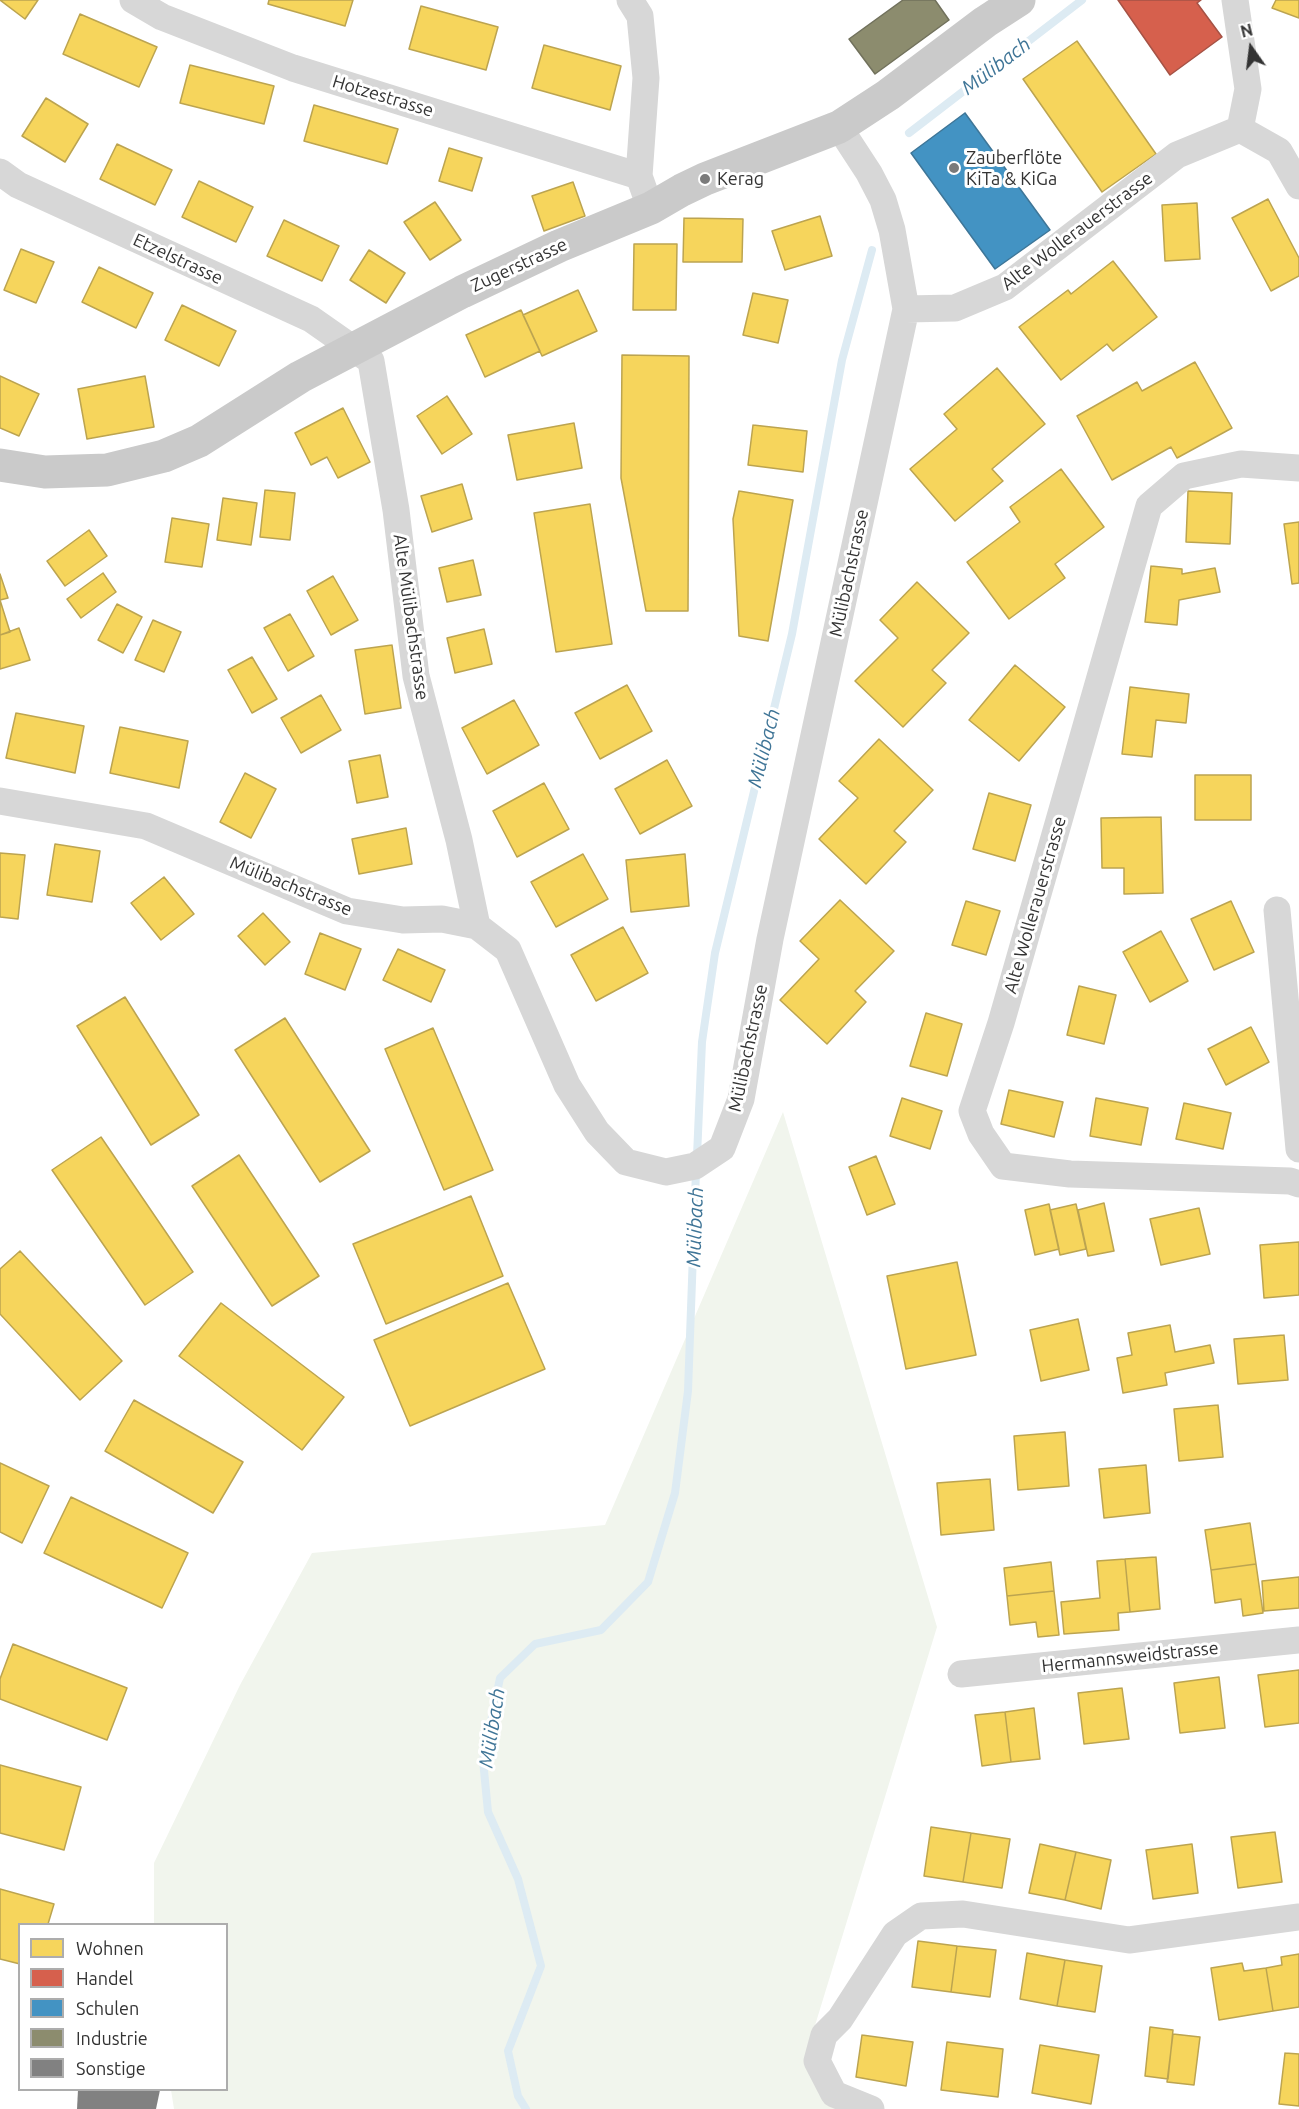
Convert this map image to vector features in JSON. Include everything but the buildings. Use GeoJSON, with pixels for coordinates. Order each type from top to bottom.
{"type":"FeatureCollection","features":[{"type":"Feature","properties":{"kind":"main road","name":"Zugerstrasse"},"geometry":{"type":"LineString","coordinates":[[0,465],[45,472],[107,470],[164,456],[200,441],[300,377],[462,292],[559,246],[651,208],[705,179],[793,147],[839,127],[888,95],[985,22],[1019,0]]}},
{"type":"Feature","properties":{"kind":"street","name":"Hotzestrasse"},"geometry":{"type":"LineString","coordinates":[[133,0],[162,17],[293,68],[639,176]]}},
{"type":"Feature","properties":{"kind":"street"},"geometry":{"type":"LineString","coordinates":[[630,0],[640,16],[646,78],[639,176],[651,208]]}},
{"type":"Feature","properties":{"kind":"street"},"geometry":{"type":"LineString","coordinates":[[1235,0],[1248,89],[1240,129],[1279,151],[1299,186]]}},
{"type":"Feature","properties":{"kind":"street","name":"Mülibachstrasse"},"geometry":{"type":"LineString","coordinates":[[0,801],[146,826],[347,911],[403,920],[442,919],[477,926],[508,950],[567,1085],[597,1132],[626,1162],[666,1172],[695,1166],[722,1148],[741,1099],[770,939],[906,309],[892,230],[883,200],[869,173],[839,127]]}},
{"type":"Feature","properties":{"kind":"street","name":"Alte Wollerauerstrasse"},"geometry":{"type":"LineString","coordinates":[[906,309],[955,308],[1005,287],[1177,155],[1240,129]]}},
{"type":"Feature","properties":{"kind":"street","name":"Etzelstrasse"},"geometry":{"type":"LineString","coordinates":[[0,172],[18,185],[311,319],[355,349]]}},
{"type":"Feature","properties":{"kind":"street","name":"Alte Mülibachstrasse"},"geometry":{"type":"LineString","coordinates":[[355,349],[371,361],[396,510],[416,676],[459,840],[477,926]]}},
{"type":"Feature","properties":{"kind":"street","name":"Alte Wollerauerstrasse"},"geometry":{"type":"LineString","coordinates":[[1299,468],[1241,464],[1184,476],[1149,506],[1001,1023],[972,1111],[981,1134],[1003,1166],[1070,1173],[1290,1181],[1299,1184]]}},
{"type":"Feature","properties":{"kind":"street"},"geometry":{"type":"LineString","coordinates":[[1277,910],[1299,1149]]}},
{"type":"Feature","properties":{"kind":"street","name":"Hermannsweidstrasse"},"geometry":{"type":"LineString","coordinates":[[962,1674],[1299,1640]]}},
{"type":"Feature","properties":{"kind":"street"},"geometry":{"type":"LineString","coordinates":[[871,2109],[834,2094],[817,2061],[824,2035],[840,2019],[895,1934],[921,1916],[963,1914],[1129,1940],[1299,1917]]}},
{"type":"Feature","properties":{"kind":"shaded area"},"geometry":{"type":"Polygon","coordinates":[[[783,1112],[937,1627],[813,2032],[848,2109],[174,2109],[171,2091],[228,2091],[228,1923],[154,1923],[154,1863],[240,1685],[312,1553],[605,1525],[783,1112]]]}},
{"type":"Feature","properties":{"kind":"waterway","name":"Mülibach"},"geometry":{"type":"LineString","coordinates":[[909,133],[1082,0]]}},
{"type":"Feature","properties":{"kind":"waterway","name":"Mülibach"},"geometry":{"type":"LineString","coordinates":[[697,1156],[702,1042],[715,953],[792,634],[842,360],[872,250]]}},
{"type":"Feature","properties":{"kind":"waterway","name":"Mülibach"},"geometry":{"type":"LineString","coordinates":[[526,2109],[518,2096],[508,2051],[541,1966],[518,1879],[488,1812],[483,1760],[500,1678],[535,1644],[601,1630],[648,1582],[675,1493],[688,1391],[696,1171]]}},
{"type":"Feature","properties":{"kind":"place","name":"Zauberflöte KiTa & KiGa"},"geometry":{"type":"Point","coordinates":[954,168]}},
{"type":"Feature","properties":{"kind":"place","name":"Kerag"},"geometry":{"type":"Point","coordinates":[705,179]}}]}
